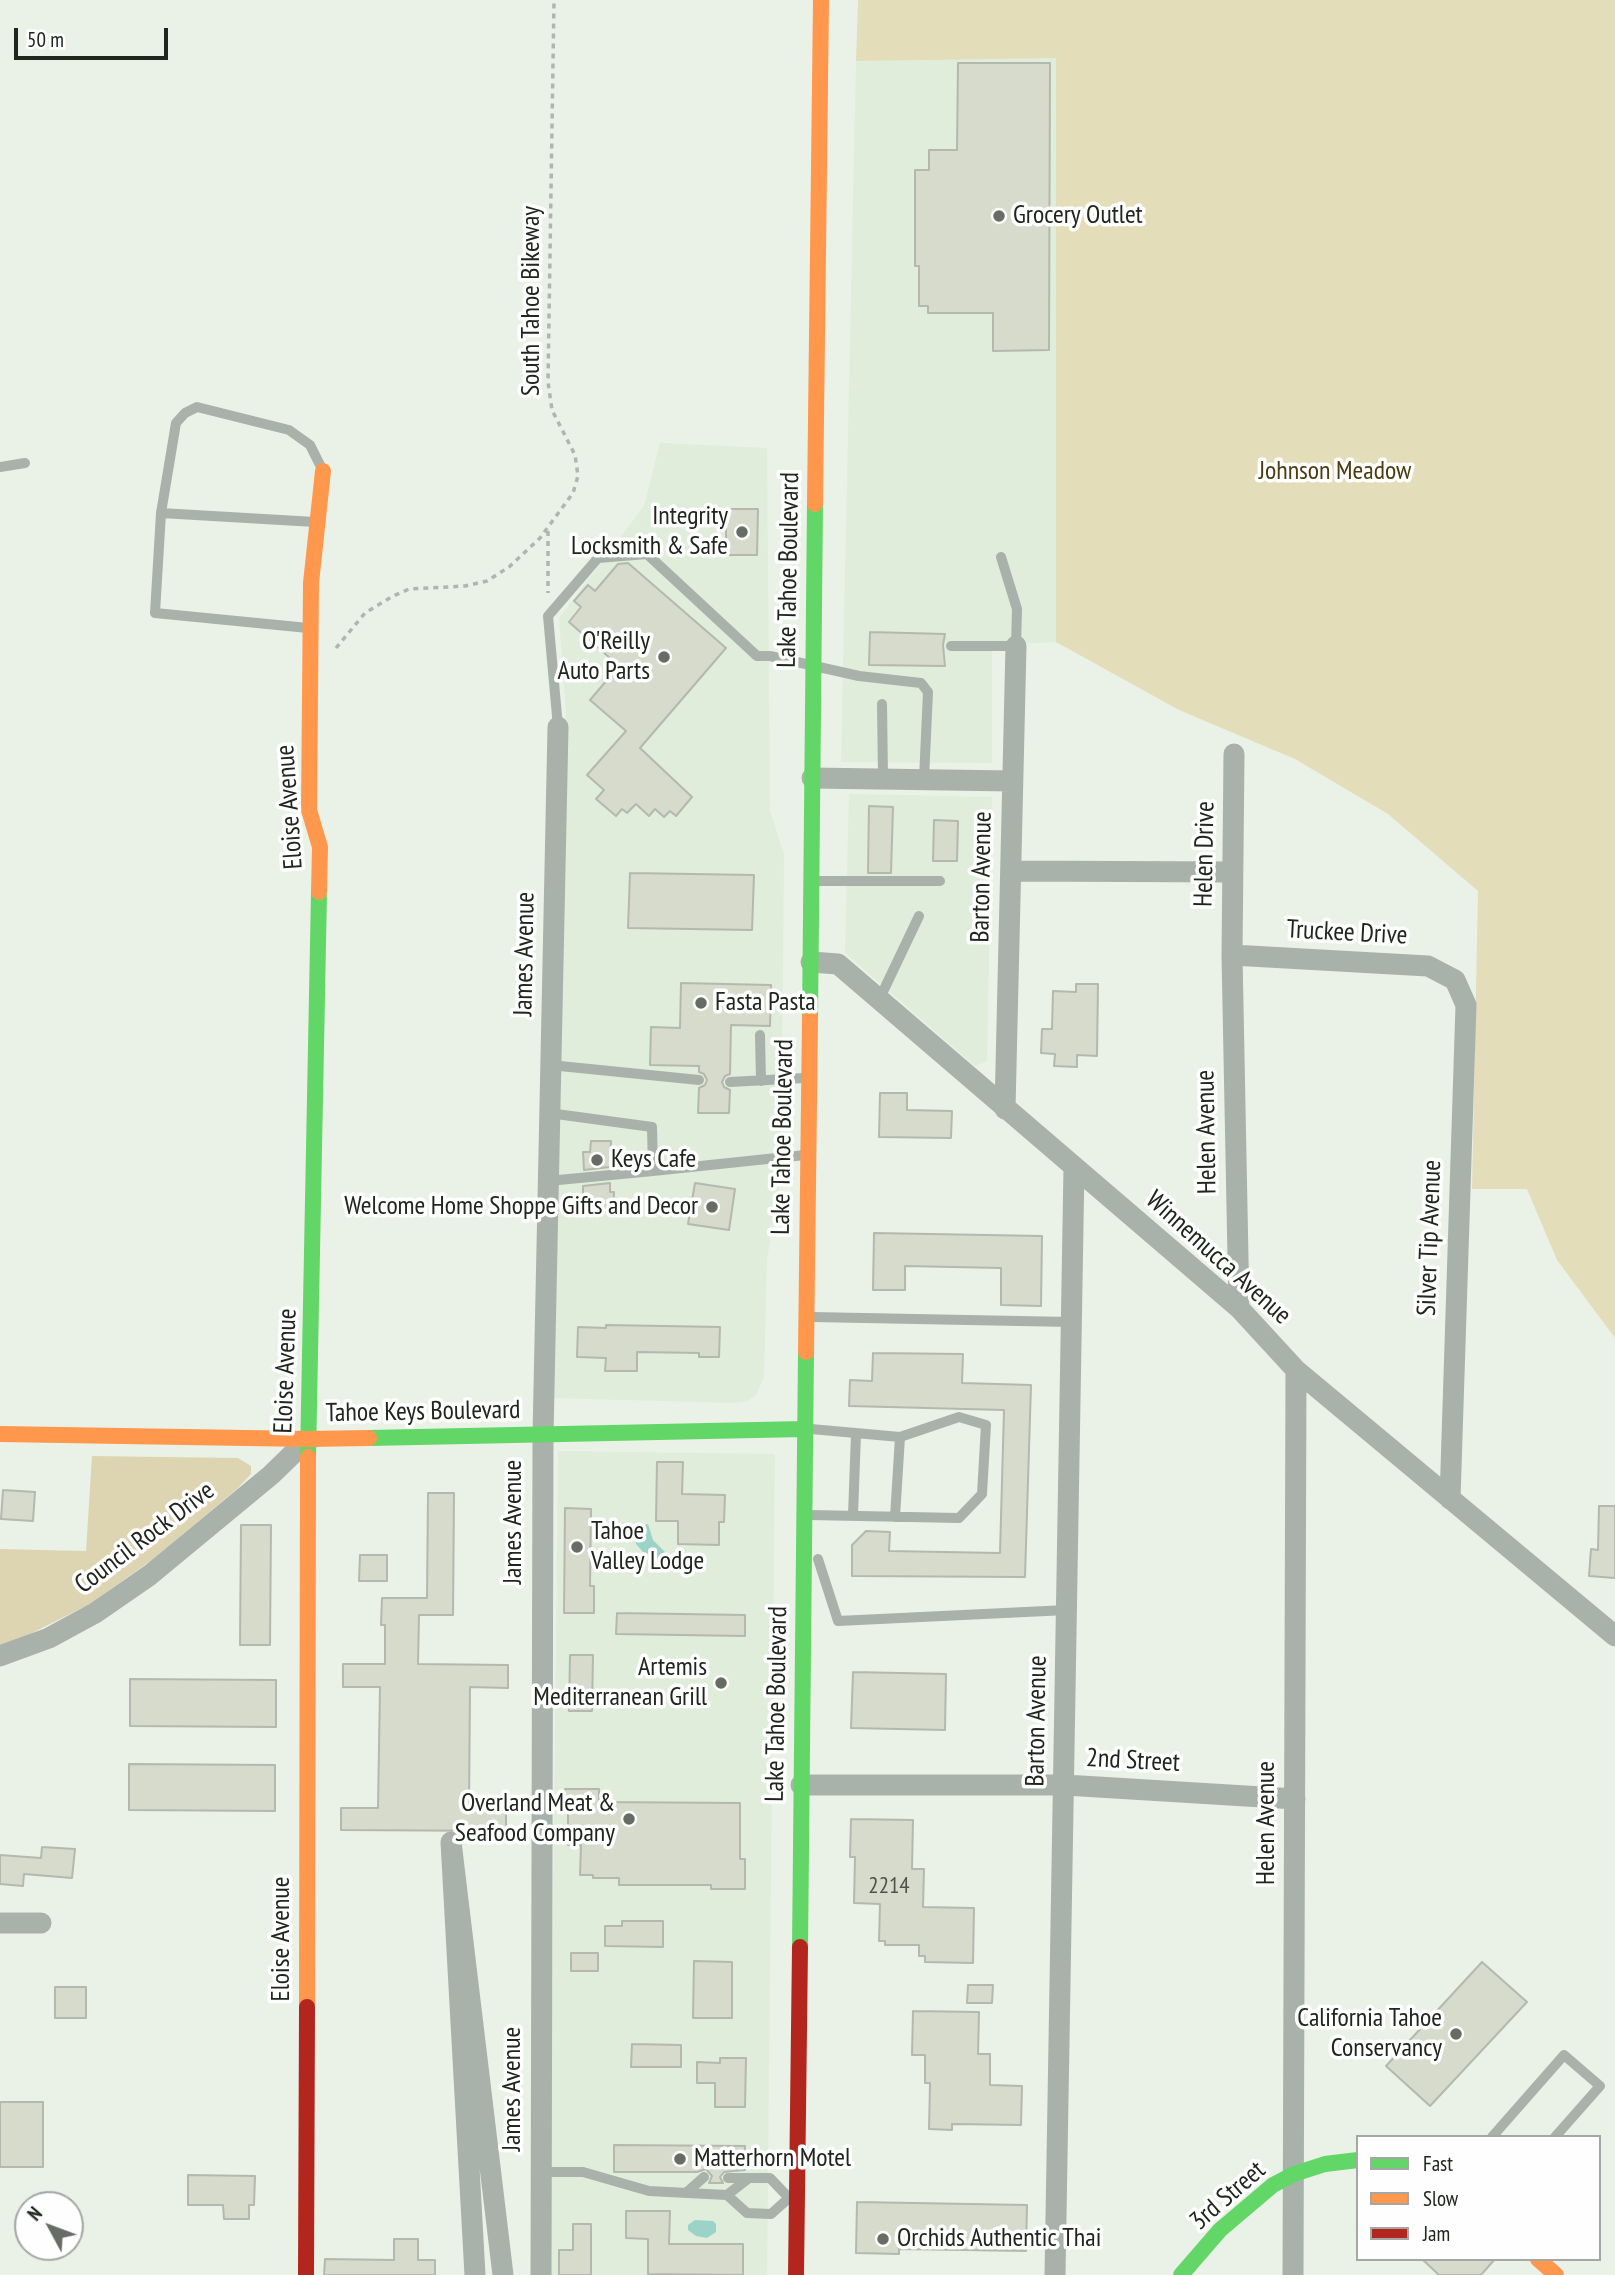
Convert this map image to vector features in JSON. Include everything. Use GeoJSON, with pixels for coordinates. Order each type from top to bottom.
{"type":"FeatureCollection","features":[{"type":"Feature","properties":{"kind":"main road","name":"Lake Tahoe Boulevard"},"geometry":{"type":"LineString","coordinates":[[796,2275],[793,2197],[801,1785],[821,0]]}},
{"type":"Feature","properties":{"kind":"main road","name":"Eloise Avenue"},"geometry":{"type":"LineString","coordinates":[[306,2275],[307,1439],[312,1376],[320,847],[309,810],[310,583],[323,471]]}},
{"type":"Feature","properties":{"kind":"main road","name":"Tahoe Keys Boulevard"},"geometry":{"type":"LineString","coordinates":[[0,1433],[307,1439],[804,1429]]}},
{"type":"Feature","properties":{"kind":"main road","name":"3rd Street"},"geometry":{"type":"LineString","coordinates":[[1181,2275],[1220,2230],[1273,2185],[1294,2174],[1325,2164],[1356,2160]]}},
{"type":"Feature","properties":{"kind":"main road"},"geometry":{"type":"LineString","coordinates":[[1540,2261],[1556,2275]]}},
{"type":"Feature","properties":{"kind":"street","name":"Barton Avenue"},"geometry":{"type":"LineString","coordinates":[[1005,1109],[1016,646]]}},
{"type":"Feature","properties":{"kind":"street","name":"James Avenue"},"geometry":{"type":"LineString","coordinates":[[541,2275],[542,1435],[558,727]]}},
{"type":"Feature","properties":{"kind":"street","name":"Helen Drive"},"geometry":{"type":"LineString","coordinates":[[1232,955],[1234,754]]}},
{"type":"Feature","properties":{"kind":"street"},"geometry":{"type":"LineString","coordinates":[[812,778],[1012,781]]}},
{"type":"Feature","properties":{"kind":"street"},"geometry":{"type":"LineString","coordinates":[[1011,871],[1232,872]]}},
{"type":"Feature","properties":{"kind":"street","name":"Truckee Drive"},"geometry":{"type":"LineString","coordinates":[[1232,955],[1428,966],[1455,980]]}},
{"type":"Feature","properties":{"kind":"street","name":"Helen Avenue"},"geometry":{"type":"LineString","coordinates":[[1232,955],[1239,1308]]}},
{"type":"Feature","properties":{"kind":"street","name":"Winnemucca Avenue"},"geometry":{"type":"LineString","coordinates":[[811,962],[838,964],[1239,1308],[1296,1370],[1615,1636]]}},
{"type":"Feature","properties":{"kind":"street","name":"Silver Tip Avenue"},"geometry":{"type":"LineString","coordinates":[[1450,1499],[1466,1005],[1455,980]]}},
{"type":"Feature","properties":{"kind":"street","name":"Barton Avenue"},"geometry":{"type":"LineString","coordinates":[[1055,2275],[1074,1167]]}},
{"type":"Feature","properties":{"kind":"street","name":"Helen Avenue"},"geometry":{"type":"LineString","coordinates":[[1293,2275],[1296,1370]]}},
{"type":"Feature","properties":{"kind":"street","name":"Council Rock Drive"},"geometry":{"type":"LineString","coordinates":[[0,1656],[49,1639],[94,1613],[150,1575],[261,1484],[307,1439]]}},
{"type":"Feature","properties":{"kind":"street","name":"2nd Street"},"geometry":{"type":"LineString","coordinates":[[801,1785],[1065,1786],[1295,1799]]}},
{"type":"Feature","properties":{"kind":"street","name":"James Avenue"},"geometry":{"type":"LineString","coordinates":[[475,2275],[451,1842],[505,2275]]}},
{"type":"Feature","properties":{"kind":"street"},"geometry":{"type":"LineString","coordinates":[[0,1923],[41,1923]]}},
{"type":"Feature","properties":{"kind":"lane"},"geometry":{"type":"LineString","coordinates":[[310,628],[155,613],[161,513],[176,423],[197,407],[289,429],[310,445],[323,471]]}},
{"type":"Feature","properties":{"kind":"lane"},"geometry":{"type":"LineString","coordinates":[[0,467],[25,463]]}},
{"type":"Feature","properties":{"kind":"lane"},"geometry":{"type":"LineString","coordinates":[[161,513],[318,522]]}},
{"type":"Feature","properties":{"kind":"lane"},"geometry":{"type":"LineString","coordinates":[[558,727],[548,616],[598,558],[647,554],[757,656],[771,656],[859,676],[921,683],[928,692],[925,779]]}},
{"type":"Feature","properties":{"kind":"lane"},"geometry":{"type":"LineString","coordinates":[[951,646],[1016,646],[1017,609],[1001,556]]}},
{"type":"Feature","properties":{"kind":"lane"},"geometry":{"type":"LineString","coordinates":[[882,704],[883,778]]}},
{"type":"Feature","properties":{"kind":"lane"},"geometry":{"type":"LineString","coordinates":[[811,880],[940,881]]}},
{"type":"Feature","properties":{"kind":"lane"},"geometry":{"type":"LineString","coordinates":[[879,1000],[919,916]]}},
{"type":"Feature","properties":{"kind":"lane"},"geometry":{"type":"LineString","coordinates":[[760,1035],[761,1081]]}},
{"type":"Feature","properties":{"kind":"lane"},"geometry":{"type":"LineString","coordinates":[[550,1065],[699,1080]]}},
{"type":"Feature","properties":{"kind":"lane"},"geometry":{"type":"LineString","coordinates":[[730,1082],[808,1078]]}},
{"type":"Feature","properties":{"kind":"lane"},"geometry":{"type":"LineString","coordinates":[[549,1113],[652,1126],[653,1171]]}},
{"type":"Feature","properties":{"kind":"lane"},"geometry":{"type":"LineString","coordinates":[[548,1181],[807,1155]]}},
{"type":"Feature","properties":{"kind":"lane"},"geometry":{"type":"LineString","coordinates":[[806,1317],[1071,1322]]}},
{"type":"Feature","properties":{"kind":"lane"},"geometry":{"type":"LineString","coordinates":[[804,1429],[900,1437],[959,1417],[986,1425],[982,1494],[960,1518],[804,1514],[838,1621],[1067,1609]]}},
{"type":"Feature","properties":{"kind":"lane"},"geometry":{"type":"LineString","coordinates":[[853,1515],[856,1434]]}},
{"type":"Feature","properties":{"kind":"lane"},"geometry":{"type":"LineString","coordinates":[[895,1517],[900,1437]]}},
{"type":"Feature","properties":{"kind":"lane"},"geometry":{"type":"LineString","coordinates":[[1494,2135],[1564,2055],[1600,2086],[1557,2135]]}},
{"type":"Feature","properties":{"kind":"lane"},"geometry":{"type":"LineString","coordinates":[[541,2172],[583,2172],[649,2191],[727,2195],[747,2213],[771,2214],[793,2197],[770,2178],[728,2178]]}},
{"type":"Feature","properties":{"kind":"lane"},"geometry":{"type":"LineString","coordinates":[[686,2193],[705,2177]]}},
{"type":"Feature","properties":{"kind":"lane"},"geometry":{"type":"LineString","coordinates":[[727,2195],[749,2178]]}},
{"type":"Feature","properties":{"kind":"path","name":"South Tahoe Bikeway"},"geometry":{"type":"LineString","coordinates":[[336,649],[365,613],[393,596],[409,589],[466,586],[487,581],[509,567],[548,529],[573,494],[578,477],[575,455],[552,410],[548,382],[554,0]]}},
{"type":"Feature","properties":{"kind":"path"},"geometry":{"type":"LineString","coordinates":[[548,529],[548,616]]}},
{"type":"Feature","properties":{"kind":"shaded area"},"geometry":{"type":"Polygon","coordinates":[[[1057,57],[1056,642],[992,645],[992,763],[841,762],[856,61],[1057,57]]]}},
{"type":"Feature","properties":{"kind":"shaded area"},"geometry":{"type":"Polygon","coordinates":[[[660,443],[767,448],[770,811],[784,854],[781,1177],[767,1259],[764,1377],[756,1395],[747,1401],[733,1403],[551,1398],[566,711],[559,618],[644,506],[660,443]]]}},
{"type":"Feature","properties":{"kind":"shaded area"},"geometry":{"type":"Polygon","coordinates":[[[849,794],[992,797],[987,1061],[975,1066],[845,953],[849,794]]]}},
{"type":"Feature","properties":{"kind":"shaded area"},"geometry":{"type":"Polygon","coordinates":[[[558,1451],[775,1454],[767,2275],[549,2275],[558,1451]]]}},
{"type":"Feature","properties":{"kind":"shaded area"},"geometry":{"type":"Polygon","coordinates":[[[92,1456],[238,1458],[251,1466],[251,1474],[237,1489],[152,1560],[88,1605],[0,1646],[0,1549],[86,1551],[92,1456]]]}},
{"type":"Feature","properties":{"kind":"green space","name":"Johnson Meadow"},"geometry":{"type":"Polygon","coordinates":[[[858,0],[1615,0],[1615,1338],[1557,1260],[1527,1189],[1472,1189],[1478,891],[1388,814],[1295,759],[1179,710],[1056,642],[1056,58],[856,61],[858,0]]]}},
{"type":"Feature","properties":{"kind":"water"},"geometry":{"type":"Polygon","coordinates":[[[648,1524],[653,1540],[665,1552],[653,1563],[636,1544],[632,1529],[648,1524]]]}},
{"type":"Feature","properties":{"kind":"water"},"geometry":{"type":"Polygon","coordinates":[[[695,2220],[713,2221],[716,2224],[716,2232],[707,2238],[696,2236],[688,2230],[688,2225],[695,2220]]]}},
{"type":"Feature","properties":{"kind":"building"},"geometry":{"type":"Polygon","coordinates":[[[958,63],[1050,63],[1049,350],[993,351],[993,313],[928,313],[928,306],[919,306],[919,266],[915,266],[915,170],[929,170],[929,150],[957,150],[958,63]]]}},
{"type":"Feature","properties":{"kind":"building","name":"Integrity Locksmith & Safe"},"geometry":{"type":"Polygon","coordinates":[[[726,509],[758,509],[757,555],[726,555],[726,509]]]}},
{"type":"Feature","properties":{"kind":"building","name":"O'Reilly Auto Parts"},"geometry":{"type":"Polygon","coordinates":[[[628,563],[726,648],[640,748],[692,797],[676,816],[670,811],[664,817],[655,809],[649,816],[636,804],[627,813],[622,809],[616,816],[596,799],[604,790],[587,775],[626,731],[590,700],[619,666],[569,622],[581,607],[574,601],[588,585],[595,591],[618,564],[628,563]]]}},
{"type":"Feature","properties":{"kind":"building"},"geometry":{"type":"Polygon","coordinates":[[[870,632],[945,634],[945,666],[869,665],[870,632]]]}},
{"type":"Feature","properties":{"kind":"building"},"geometry":{"type":"Polygon","coordinates":[[[869,806],[893,807],[891,873],[868,873],[869,806]]]}},
{"type":"Feature","properties":{"kind":"building"},"geometry":{"type":"Polygon","coordinates":[[[934,820],[958,821],[957,861],[933,861],[934,820]]]}},
{"type":"Feature","properties":{"kind":"building"},"geometry":{"type":"Polygon","coordinates":[[[630,873],[754,875],[752,930],[628,928],[630,873]]]}},
{"type":"Feature","properties":{"kind":"building"},"geometry":{"type":"Polygon","coordinates":[[[681,983],[771,985],[770,1026],[731,1025],[730,1074],[725,1076],[722,1082],[724,1087],[730,1090],[729,1113],[698,1113],[699,1088],[705,1085],[707,1080],[704,1074],[699,1072],[699,1066],[650,1065],[651,1027],[680,1028],[681,983]]]}},
{"type":"Feature","properties":{"kind":"building"},"geometry":{"type":"Polygon","coordinates":[[[1076,984],[1098,984],[1097,1056],[1077,1055],[1077,1067],[1054,1066],[1055,1054],[1041,1053],[1042,1029],[1052,1029],[1053,991],[1076,992],[1076,984]]]}},
{"type":"Feature","properties":{"kind":"building"},"geometry":{"type":"Polygon","coordinates":[[[880,1093],[907,1093],[907,1110],[952,1111],[951,1138],[879,1137],[880,1093]]]}},
{"type":"Feature","properties":{"kind":"building","name":"Keys Cafe"},"geometry":{"type":"Polygon","coordinates":[[[591,1141],[611,1141],[610,1167],[584,1170],[583,1152],[590,1152],[591,1141]]]}},
{"type":"Feature","properties":{"kind":"building"},"geometry":{"type":"Polygon","coordinates":[[[610,1183],[610,1192],[614,1192],[613,1212],[583,1211],[583,1186],[610,1183]]]}},
{"type":"Feature","properties":{"kind":"building","name":"Welcome Home Shoppe Gifts and Decor"},"geometry":{"type":"Polygon","coordinates":[[[695,1183],[735,1189],[729,1230],[688,1224],[695,1183]]]}},
{"type":"Feature","properties":{"kind":"building"},"geometry":{"type":"Polygon","coordinates":[[[874,1233],[1042,1236],[1041,1306],[1001,1305],[1001,1268],[905,1266],[905,1290],[873,1290],[874,1233]]]}},
{"type":"Feature","properties":{"kind":"building"},"geometry":{"type":"Polygon","coordinates":[[[606,1325],[720,1327],[719,1357],[699,1357],[699,1353],[637,1352],[637,1371],[605,1371],[606,1358],[577,1357],[578,1327],[606,1328],[606,1325]]]}},
{"type":"Feature","properties":{"kind":"building"},"geometry":{"type":"Polygon","coordinates":[[[873,1353],[963,1354],[962,1383],[1031,1385],[1025,1577],[852,1576],[852,1545],[866,1531],[890,1532],[889,1551],[1000,1553],[1004,1410],[849,1406],[850,1380],[872,1381],[873,1353]]]}},
{"type":"Feature","properties":{"kind":"building","name":"Tahoe Valley Lodge"},"geometry":{"type":"Polygon","coordinates":[[[657,1462],[683,1462],[682,1494],[725,1495],[724,1522],[719,1522],[719,1545],[678,1544],[678,1521],[656,1521],[657,1462]]]}},
{"type":"Feature","properties":{"kind":"building"},"geometry":{"type":"Polygon","coordinates":[[[3,1490],[35,1492],[33,1521],[1,1519],[3,1490]]]}},
{"type":"Feature","properties":{"kind":"building"},"geometry":{"type":"Polygon","coordinates":[[[428,1493],[454,1493],[453,1615],[419,1615],[418,1664],[508,1665],[508,1688],[470,1687],[469,1809],[506,1809],[506,1831],[341,1830],[341,1808],[378,1808],[380,1687],[343,1687],[343,1664],[385,1664],[385,1625],[381,1625],[382,1598],[427,1598],[428,1493]]]}},
{"type":"Feature","properties":{"kind":"building"},"geometry":{"type":"Polygon","coordinates":[[[1599,1506],[1615,1506],[1615,1578],[1589,1576],[1591,1549],[1598,1550],[1599,1506]]]}},
{"type":"Feature","properties":{"kind":"building","name":"Tahoe Valley Lodge"},"geometry":{"type":"Polygon","coordinates":[[[565,1508],[591,1509],[590,1586],[594,1586],[594,1613],[564,1613],[565,1508]]]}},
{"type":"Feature","properties":{"kind":"building"},"geometry":{"type":"Polygon","coordinates":[[[241,1525],[271,1525],[270,1645],[240,1645],[241,1525]]]}},
{"type":"Feature","properties":{"kind":"building"},"geometry":{"type":"Polygon","coordinates":[[[360,1555],[387,1555],[387,1581],[359,1581],[360,1555]]]}},
{"type":"Feature","properties":{"kind":"building"},"geometry":{"type":"Polygon","coordinates":[[[617,1613],[745,1615],[745,1636],[616,1634],[617,1613]]]}},
{"type":"Feature","properties":{"kind":"building"},"geometry":{"type":"Polygon","coordinates":[[[570,1655],[593,1655],[592,1711],[569,1711],[570,1655]]]}},
{"type":"Feature","properties":{"kind":"building"},"geometry":{"type":"Polygon","coordinates":[[[853,1672],[946,1674],[945,1730],[851,1728],[853,1672]]]}},
{"type":"Feature","properties":{"kind":"building"},"geometry":{"type":"Polygon","coordinates":[[[130,1679],[276,1680],[276,1727],[130,1726],[130,1679]]]}},
{"type":"Feature","properties":{"kind":"building"},"geometry":{"type":"Polygon","coordinates":[[[129,1764],[275,1765],[275,1811],[129,1810],[129,1764]]]}},
{"type":"Feature","properties":{"kind":"building"},"geometry":{"type":"Polygon","coordinates":[[[565,1789],[599,1789],[599,1802],[740,1803],[740,1859],[745,1859],[745,1889],[711,1889],[711,1885],[619,1885],[619,1878],[580,1875],[581,1845],[568,1845],[565,1789]]]}},
{"type":"Feature","properties":{"kind":"building"},"geometry":{"type":"Polygon","coordinates":[[[851,1819],[913,1820],[912,1869],[924,1869],[923,1907],[974,1908],[973,1963],[925,1962],[925,1956],[919,1956],[919,1945],[885,1945],[885,1941],[879,1941],[880,1904],[854,1903],[855,1857],[850,1857],[851,1819]]]}},
{"type":"Feature","properties":{"kind":"building"},"geometry":{"type":"Polygon","coordinates":[[[42,1847],[75,1849],[72,1878],[24,1874],[23,1886],[0,1884],[0,1855],[41,1858],[42,1847]]]}},
{"type":"Feature","properties":{"kind":"building"},"geometry":{"type":"Polygon","coordinates":[[[622,1921],[663,1921],[663,1947],[605,1946],[605,1926],[622,1926],[622,1921]]]}},
{"type":"Feature","properties":{"kind":"building"},"geometry":{"type":"Polygon","coordinates":[[[571,1953],[598,1953],[598,1971],[571,1971],[571,1953]]]}},
{"type":"Feature","properties":{"kind":"building"},"geometry":{"type":"Polygon","coordinates":[[[694,1961],[732,1962],[732,2018],[693,2018],[694,1961]]]}},
{"type":"Feature","properties":{"kind":"building","name":"California Tahoe Conservancy"},"geometry":{"type":"Polygon","coordinates":[[[1482,1962],[1527,2002],[1430,2106],[1386,2066],[1482,1962]]]}},
{"type":"Feature","properties":{"kind":"building"},"geometry":{"type":"Polygon","coordinates":[[[968,1985],[993,1985],[992,2003],[967,2003],[968,1985]]]}},
{"type":"Feature","properties":{"kind":"building"},"geometry":{"type":"Polygon","coordinates":[[[55,1987],[86,1987],[86,2018],[55,2018],[55,1987]]]}},
{"type":"Feature","properties":{"kind":"building"},"geometry":{"type":"Polygon","coordinates":[[[913,2011],[979,2012],[978,2054],[990,2054],[990,2085],[1022,2086],[1021,2125],[952,2124],[952,2130],[929,2129],[930,2083],[925,2083],[925,2055],[912,2055],[913,2011]]]}},
{"type":"Feature","properties":{"kind":"building"},"geometry":{"type":"Polygon","coordinates":[[[632,2044],[681,2045],[681,2067],[631,2067],[632,2044]]]}},
{"type":"Feature","properties":{"kind":"building"},"geometry":{"type":"Polygon","coordinates":[[[720,2058],[746,2058],[745,2107],[715,2107],[715,2083],[697,2083],[697,2062],[720,2063],[720,2058]]]}},
{"type":"Feature","properties":{"kind":"building"},"geometry":{"type":"Polygon","coordinates":[[[0,2102],[43,2102],[43,2167],[0,2167],[0,2102]]]}},
{"type":"Feature","properties":{"kind":"building","name":"Matterhorn Motel"},"geometry":{"type":"Polygon","coordinates":[[[614,2145],[745,2146],[745,2170],[724,2172],[720,2177],[723,2183],[709,2183],[712,2176],[706,2169],[697,2172],[614,2172],[614,2145]]]}},
{"type":"Feature","properties":{"kind":"building"},"geometry":{"type":"Polygon","coordinates":[[[188,2175],[255,2176],[254,2205],[249,2205],[249,2219],[224,2219],[223,2205],[188,2205],[188,2175]]]}},
{"type":"Feature","properties":{"kind":"building"},"geometry":{"type":"Polygon","coordinates":[[[857,2202],[1027,2205],[1026,2251],[899,2249],[899,2254],[856,2253],[857,2202]]]}},
{"type":"Feature","properties":{"kind":"building"},"geometry":{"type":"Polygon","coordinates":[[[626,2211],[670,2211],[669,2244],[743,2244],[743,2275],[648,2274],[648,2239],[626,2238],[626,2211]]]}},
{"type":"Feature","properties":{"kind":"building"},"geometry":{"type":"Polygon","coordinates":[[[573,2224],[591,2224],[591,2275],[559,2275],[559,2250],[573,2250],[573,2224]]]}},
{"type":"Feature","properties":{"kind":"building"},"geometry":{"type":"Polygon","coordinates":[[[394,2239],[418,2239],[418,2260],[435,2260],[435,2275],[324,2275],[325,2259],[394,2260],[394,2239]]]}},
{"type":"Feature","properties":{"kind":"building"},"geometry":{"type":"Polygon","coordinates":[[[1424,2261],[1493,2261],[1481,2275],[1439,2275],[1424,2261]]]}},
{"type":"Feature","properties":{"kind":"traffic: fast"},"geometry":{"type":"LineString","coordinates":[[810,1018],[815,504]]}},
{"type":"Feature","properties":{"kind":"traffic: fast"},"geometry":{"type":"LineString","coordinates":[[308,1457],[319,892]]}},
{"type":"Feature","properties":{"kind":"traffic: fast"},"geometry":{"type":"LineString","coordinates":[[800,1947],[806,1352]]}},
{"type":"Feature","properties":{"kind":"traffic: fast"},"geometry":{"type":"LineString","coordinates":[[369,1438],[804,1429]]}},
{"type":"Feature","properties":{"kind":"traffic: fast"},"geometry":{"type":"LineString","coordinates":[[1181,2275],[1220,2230],[1273,2185],[1294,2174],[1325,2164],[1356,2160]]}},
{"type":"Feature","properties":{"kind":"traffic: slow"},"geometry":{"type":"LineString","coordinates":[[815,504],[821,0]]}},
{"type":"Feature","properties":{"kind":"traffic: slow"},"geometry":{"type":"LineString","coordinates":[[319,892],[320,847],[309,810],[311,583],[323,471]]}},
{"type":"Feature","properties":{"kind":"traffic: slow"},"geometry":{"type":"LineString","coordinates":[[806,1352],[810,1018]]}},
{"type":"Feature","properties":{"kind":"traffic: slow"},"geometry":{"type":"LineString","coordinates":[[0,1434],[369,1438]]}},
{"type":"Feature","properties":{"kind":"traffic: slow"},"geometry":{"type":"LineString","coordinates":[[307,2007],[308,1457]]}},
{"type":"Feature","properties":{"kind":"traffic: slow"},"geometry":{"type":"LineString","coordinates":[[1540,2261],[1556,2275]]}},
{"type":"Feature","properties":{"kind":"traffic: jam"},"geometry":{"type":"LineString","coordinates":[[796,2275],[800,1947]]}},
{"type":"Feature","properties":{"kind":"traffic: jam"},"geometry":{"type":"LineString","coordinates":[[306,2275],[307,2007]]}},
{"type":"Feature","properties":{"kind":"place","name":"Grocery Outlet"},"geometry":{"type":"Point","coordinates":[999,216]}},
{"type":"Feature","properties":{"kind":"place","name":"Integrity Locksmith & Safe"},"geometry":{"type":"Point","coordinates":[742,532]}},
{"type":"Feature","properties":{"kind":"place","name":"O'Reilly Auto Parts"},"geometry":{"type":"Point","coordinates":[664,657]}},
{"type":"Feature","properties":{"kind":"place","name":"Fasta Pasta"},"geometry":{"type":"Point","coordinates":[701,1003]}},
{"type":"Feature","properties":{"kind":"place","name":"Keys Cafe"},"geometry":{"type":"Point","coordinates":[597,1160]}},
{"type":"Feature","properties":{"kind":"place","name":"Welcome Home Shoppe Gifts and Decor"},"geometry":{"type":"Point","coordinates":[712,1207]}},
{"type":"Feature","properties":{"kind":"place","name":"Tahoe Valley Lodge"},"geometry":{"type":"Point","coordinates":[577,1547]}},
{"type":"Feature","properties":{"kind":"place","name":"Artemis Mediterranean Grill"},"geometry":{"type":"Point","coordinates":[721,1683]}},
{"type":"Feature","properties":{"kind":"place","name":"Overland Meat & Seafood Company"},"geometry":{"type":"Point","coordinates":[629,1819]}},
{"type":"Feature","properties":{"kind":"place","name":"California Tahoe Conservancy"},"geometry":{"type":"Point","coordinates":[1456,2034]}},
{"type":"Feature","properties":{"kind":"place","name":"Matterhorn Motel"},"geometry":{"type":"Point","coordinates":[680,2159]}},
{"type":"Feature","properties":{"kind":"place","name":"Orchids Authentic Thai"},"geometry":{"type":"Point","coordinates":[883,2239]}}]}
